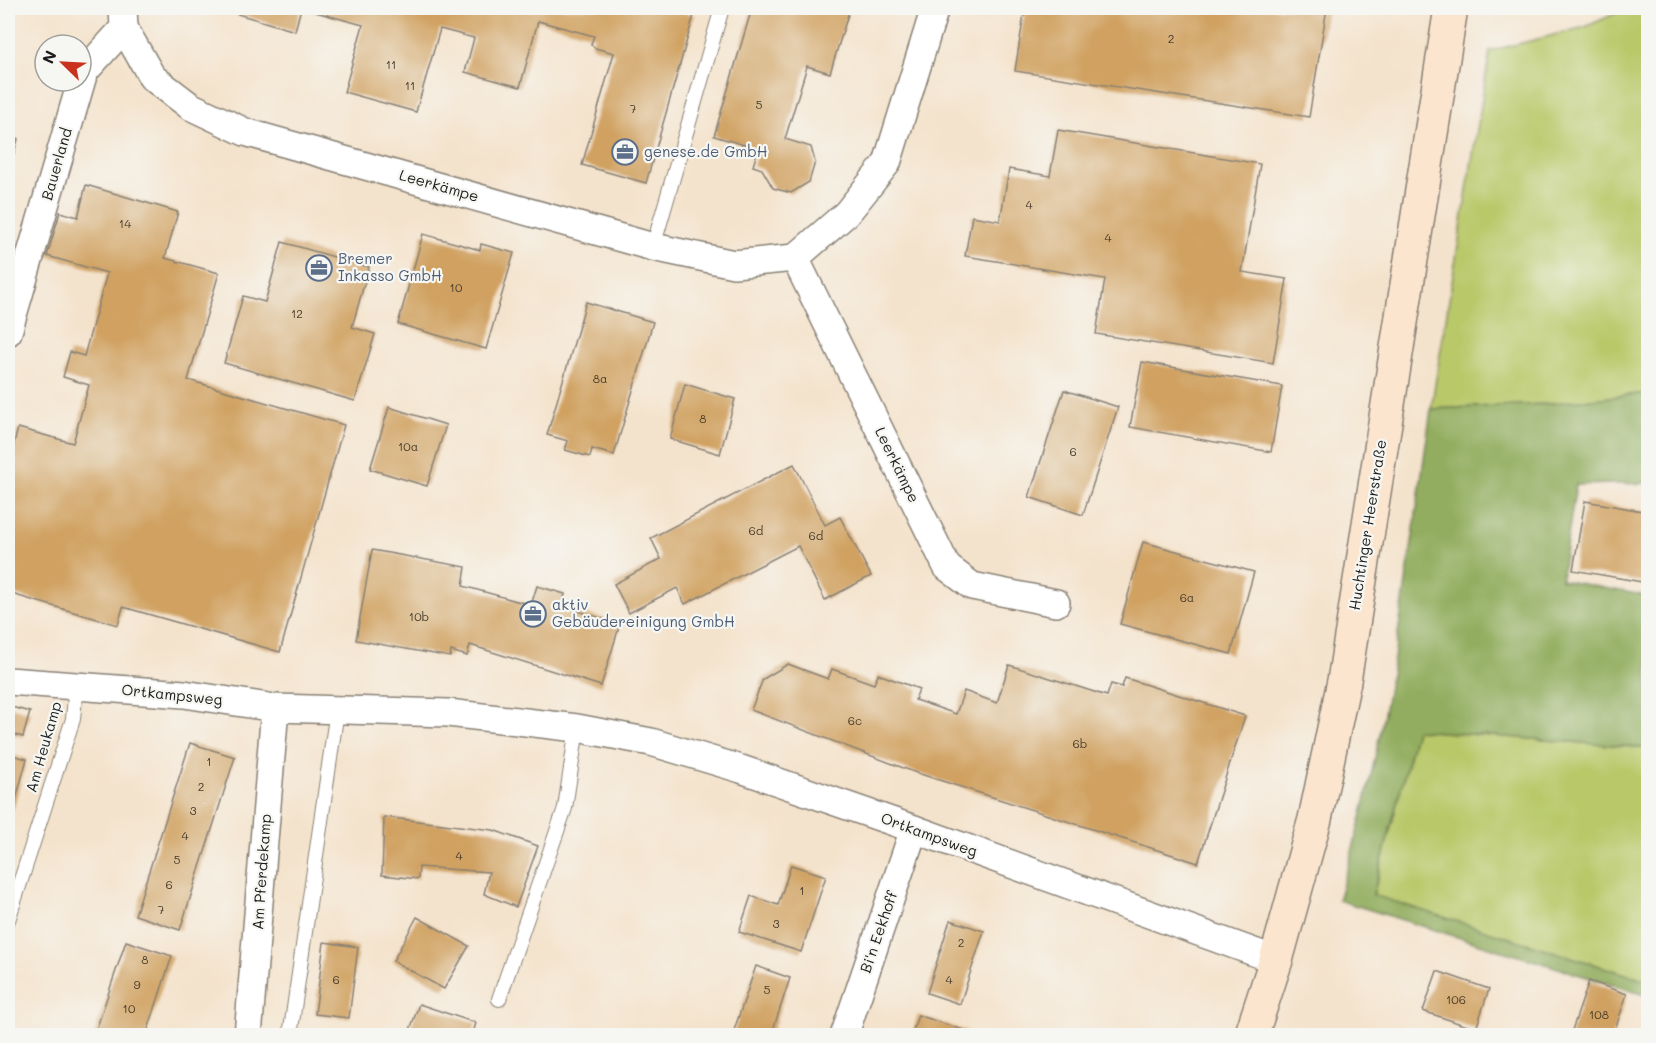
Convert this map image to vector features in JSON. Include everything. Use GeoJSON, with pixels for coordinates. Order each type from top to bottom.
{"type":"FeatureCollection","features":[{"type":"Feature","properties":{"kind":"main road","name":"Huchtinger Heerstraße"},"geometry":{"type":"LineString","coordinates":[[1251,1035],[1276,960],[1315,819],[1344,681],[1451,8]]}},
{"type":"Feature","properties":{"kind":"street"},"geometry":{"type":"LineString","coordinates":[[795,258],[847,213],[887,163],[935,8]]}},
{"type":"Feature","properties":{"kind":"street","name":"Leerkämpe"},"geometry":{"type":"LineString","coordinates":[[123,18],[152,77],[190,106],[244,132],[653,247],[734,264],[795,258],[947,567],[972,586],[1056,603]]}},
{"type":"Feature","properties":{"kind":"street","name":"Bauerland"},"geometry":{"type":"LineString","coordinates":[[8,332],[84,72],[123,18]]}},
{"type":"Feature","properties":{"kind":"street","name":"Ortkampsweg"},"geometry":{"type":"LineString","coordinates":[[8,681],[184,694],[274,708],[448,713],[577,728],[651,742],[718,762],[914,829],[1276,960]]}},
{"type":"Feature","properties":{"kind":"street","name":"Am Pferdekamp"},"geometry":{"type":"LineString","coordinates":[[248,1035],[274,708]]}},
{"type":"Feature","properties":{"kind":"street","name":"Bi'n Eekhoff"},"geometry":{"type":"LineString","coordinates":[[844,1035],[914,829]]}},
{"type":"Feature","properties":{"kind":"lane"},"geometry":{"type":"LineString","coordinates":[[653,247],[722,8]]}},
{"type":"Feature","properties":{"kind":"lane","name":"Am Heukamp"},"geometry":{"type":"LineString","coordinates":[[8,920],[73,719],[76,686]]}},
{"type":"Feature","properties":{"kind":"lane"},"geometry":{"type":"LineString","coordinates":[[290,1035],[337,710]]}},
{"type":"Feature","properties":{"kind":"lane"},"geometry":{"type":"LineString","coordinates":[[499,999],[565,808],[577,728]]}},
{"type":"Feature","properties":{"kind":"green space"},"geometry":{"type":"Polygon","coordinates":[[[1628,8],[1648,8],[1648,393],[1545,404],[1431,409],[1490,51],[1585,27],[1628,8]]]}},
{"type":"Feature","properties":{"kind":"green space"},"geometry":{"type":"Polygon","coordinates":[[[1648,393],[1648,483],[1576,485],[1561,580],[1648,596],[1648,748],[1416,730],[1373,895],[1648,981],[1648,996],[1338,900],[1355,840],[1383,718],[1404,595],[1431,409],[1545,404],[1648,393]]]}},
{"type":"Feature","properties":{"kind":"green space"},"geometry":{"type":"Polygon","coordinates":[[[1416,730],[1648,748],[1648,981],[1373,896],[1416,730]]]}},
{"type":"Feature","properties":{"kind":"building"},"geometry":{"type":"Polygon","coordinates":[[[235,8],[301,8],[295,31],[234,13],[235,8]]]}},
{"type":"Feature","properties":{"kind":"building"},"geometry":{"type":"Polygon","coordinates":[[[301,8],[667,8],[694,15],[646,183],[582,165],[614,53],[595,48],[591,44],[594,36],[538,21],[520,87],[465,72],[474,38],[440,29],[416,112],[344,92],[363,25],[301,8]]]}},
{"type":"Feature","properties":{"kind":"building"},"geometry":{"type":"Polygon","coordinates":[[[752,8],[850,8],[830,73],[807,66],[785,139],[811,147],[815,162],[809,182],[791,193],[773,188],[762,169],[753,166],[758,149],[714,136],[752,8]]]}},
{"type":"Feature","properties":{"kind":"building"},"geometry":{"type":"Polygon","coordinates":[[[1025,8],[1327,8],[1309,117],[1015,71],[1025,8]]]}},
{"type":"Feature","properties":{"kind":"building"},"geometry":{"type":"Polygon","coordinates":[[[1058,130],[1260,164],[1242,272],[1287,279],[1273,363],[1096,334],[1105,279],[965,256],[972,216],[1000,221],[1009,169],[1050,176],[1058,130]]]}},
{"type":"Feature","properties":{"kind":"building"},"geometry":{"type":"Polygon","coordinates":[[[8,136],[18,139],[8,173],[8,136]]]}},
{"type":"Feature","properties":{"kind":"building"},"geometry":{"type":"Polygon","coordinates":[[[86,185],[178,212],[165,258],[219,273],[188,380],[344,425],[280,652],[123,607],[118,625],[8,593],[8,466],[18,428],[73,443],[89,385],[63,377],[70,352],[84,356],[107,273],[47,256],[60,212],[78,217],[86,185]]]}},
{"type":"Feature","properties":{"kind":"building"},"geometry":{"type":"Polygon","coordinates":[[[423,234],[480,250],[481,244],[514,253],[486,349],[398,324],[423,234]]]}},
{"type":"Feature","properties":{"kind":"building"},"geometry":{"type":"Polygon","coordinates":[[[282,242],[369,267],[352,327],[375,334],[355,401],[224,363],[243,296],[265,302],[282,242]]]}},
{"type":"Feature","properties":{"kind":"building"},"geometry":{"type":"Polygon","coordinates":[[[586,302],[653,322],[614,455],[592,449],[590,457],[565,450],[568,441],[547,435],[586,302]]]}},
{"type":"Feature","properties":{"kind":"building"},"geometry":{"type":"Polygon","coordinates":[[[1142,362],[1282,386],[1271,452],[1130,427],[1142,362]]]}},
{"type":"Feature","properties":{"kind":"building"},"geometry":{"type":"Polygon","coordinates":[[[685,384],[735,399],[720,454],[670,439],[685,384]]]}},
{"type":"Feature","properties":{"kind":"building"},"geometry":{"type":"Polygon","coordinates":[[[1064,390],[1118,407],[1083,515],[1029,497],[1064,390]]]}},
{"type":"Feature","properties":{"kind":"building"},"geometry":{"type":"Polygon","coordinates":[[[389,407],[446,425],[427,486],[370,469],[389,407]]]}},
{"type":"Feature","properties":{"kind":"building"},"geometry":{"type":"Polygon","coordinates":[[[794,464],[825,525],[840,517],[871,576],[825,600],[798,546],[685,604],[677,588],[629,613],[614,584],[661,559],[651,538],[794,464]]]}},
{"type":"Feature","properties":{"kind":"building"},"geometry":{"type":"Polygon","coordinates":[[[1585,501],[1648,512],[1648,583],[1573,570],[1585,501]]]}},
{"type":"Feature","properties":{"kind":"building"},"geometry":{"type":"Polygon","coordinates":[[[1143,542],[1254,572],[1231,654],[1120,624],[1143,542]]]}},
{"type":"Feature","properties":{"kind":"building"},"geometry":{"type":"Polygon","coordinates":[[[372,550],[466,567],[463,586],[531,605],[537,586],[565,594],[562,606],[620,624],[601,686],[470,645],[467,656],[451,651],[450,657],[356,640],[372,550]]]}},
{"type":"Feature","properties":{"kind":"building"},"geometry":{"type":"Polygon","coordinates":[[[788,664],[828,679],[832,669],[874,684],[878,674],[919,689],[915,700],[956,714],[964,691],[997,703],[1009,665],[1107,696],[1111,684],[1122,687],[1125,678],[1245,716],[1198,863],[914,772],[751,710],[763,679],[788,664]]]}},
{"type":"Feature","properties":{"kind":"building"},"geometry":{"type":"Polygon","coordinates":[[[8,706],[30,712],[23,737],[8,733],[8,706]]]}},
{"type":"Feature","properties":{"kind":"building"},"geometry":{"type":"Polygon","coordinates":[[[190,743],[235,757],[180,930],[135,915],[190,743]]]}},
{"type":"Feature","properties":{"kind":"building"},"geometry":{"type":"Polygon","coordinates":[[[8,754],[27,759],[13,810],[8,809],[8,754]]]}},
{"type":"Feature","properties":{"kind":"building"},"geometry":{"type":"Polygon","coordinates":[[[384,817],[493,830],[538,846],[516,907],[484,894],[489,872],[419,867],[418,879],[382,875],[384,817]]]}},
{"type":"Feature","properties":{"kind":"building"},"geometry":{"type":"Polygon","coordinates":[[[791,865],[826,876],[801,952],[739,932],[751,896],[778,905],[791,865]]]}},
{"type":"Feature","properties":{"kind":"building"},"geometry":{"type":"Polygon","coordinates":[[[417,917],[469,946],[444,989],[393,961],[417,917]]]}},
{"type":"Feature","properties":{"kind":"building"},"geometry":{"type":"Polygon","coordinates":[[[950,920],[984,931],[960,1004],[927,993],[950,920]]]}},
{"type":"Feature","properties":{"kind":"building"},"geometry":{"type":"Polygon","coordinates":[[[126,941],[172,956],[146,1036],[94,1036],[126,941]]]}},
{"type":"Feature","properties":{"kind":"building"},"geometry":{"type":"Polygon","coordinates":[[[324,942],[358,947],[349,1018],[315,1014],[324,942]]]}},
{"type":"Feature","properties":{"kind":"building"},"geometry":{"type":"Polygon","coordinates":[[[756,966],[790,978],[771,1036],[732,1036],[756,966]]]}},
{"type":"Feature","properties":{"kind":"building"},"geometry":{"type":"Polygon","coordinates":[[[1437,971],[1489,989],[1476,1029],[1423,1011],[1437,971]]]}},
{"type":"Feature","properties":{"kind":"building"},"geometry":{"type":"Polygon","coordinates":[[[1589,981],[1627,994],[1613,1036],[1570,1036],[1589,981]]]}},
{"type":"Feature","properties":{"kind":"building"},"geometry":{"type":"Polygon","coordinates":[[[419,1004],[476,1023],[472,1036],[408,1036],[419,1004]]]}},
{"type":"Feature","properties":{"kind":"building"},"geometry":{"type":"Polygon","coordinates":[[[918,1015],[978,1035],[978,1036],[911,1036],[918,1015]]]}},
{"type":"Feature","properties":{"kind":"place","name":"genese.de GmbH"},"geometry":{"type":"Point","coordinates":[625,152]}},
{"type":"Feature","properties":{"kind":"place","name":"Bremer Inkasso GmbH"},"geometry":{"type":"Point","coordinates":[319,268]}},
{"type":"Feature","properties":{"kind":"place","name":"aktiv Gebäudereinigung GmbH"},"geometry":{"type":"Point","coordinates":[533,614]}}]}
